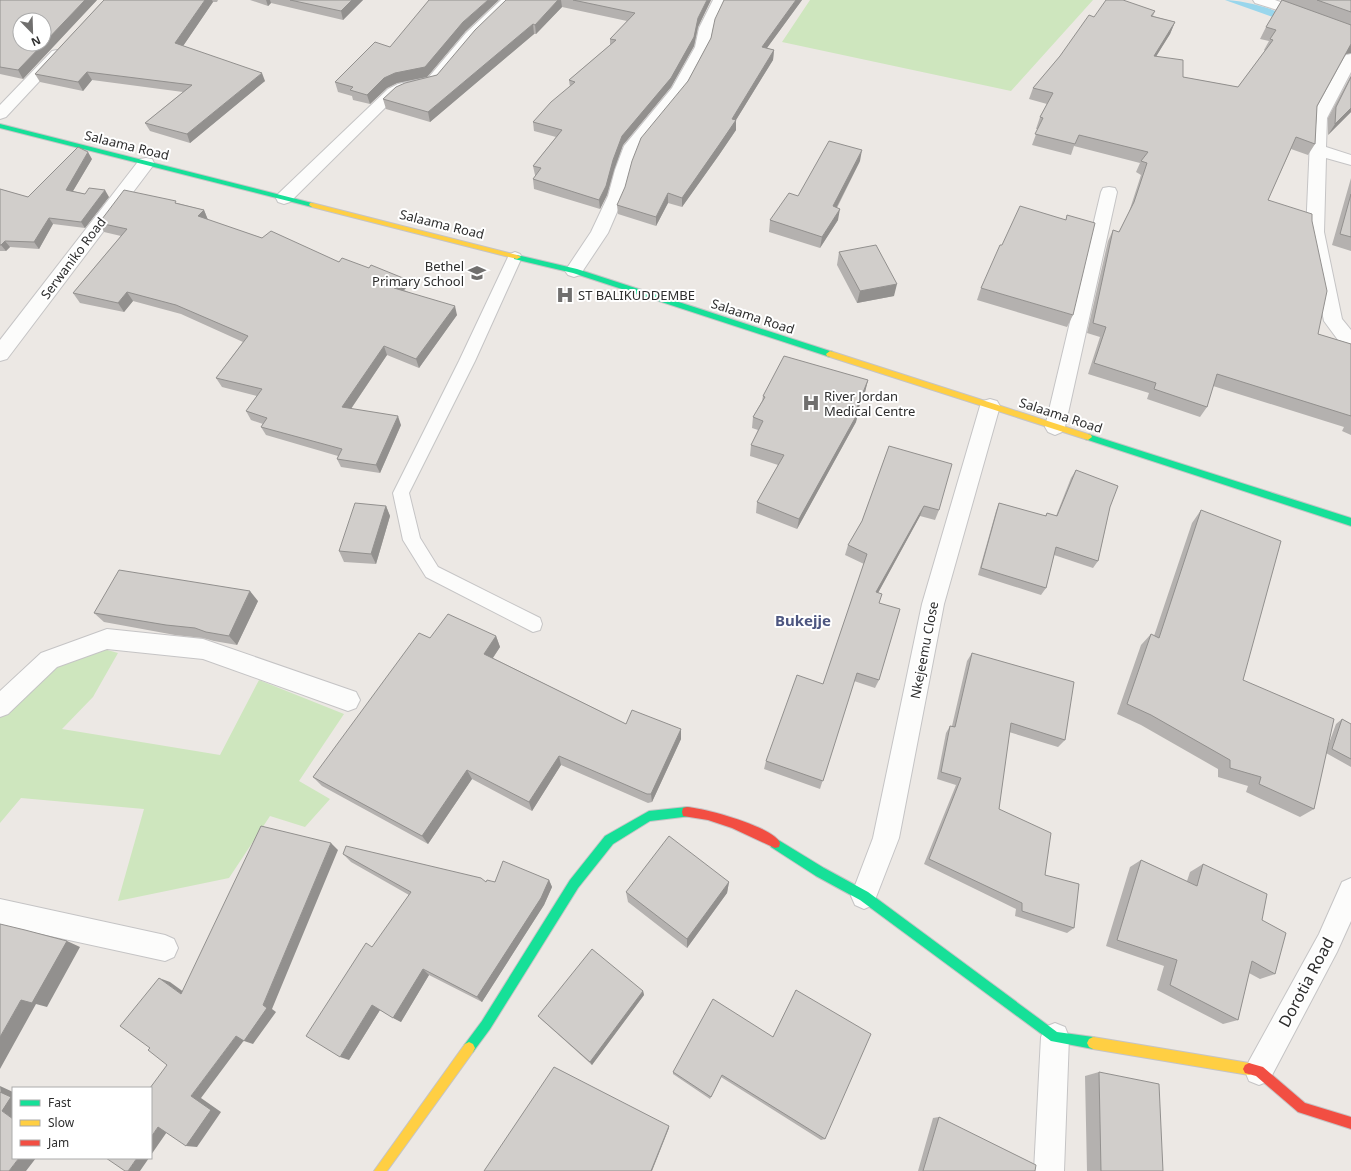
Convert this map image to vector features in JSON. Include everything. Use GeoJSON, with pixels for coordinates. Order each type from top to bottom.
{"type":"FeatureCollection","features":[{"type":"Feature","properties":{"kind":"main road","name":"Salaama Road"},"geometry":{"type":"LineString","coordinates":[[0,126],[574,271],[1351,522]]}},
{"type":"Feature","properties":{"kind":"main road"},"geometry":{"type":"LineString","coordinates":[[380,1171],[486,1025],[574,884],[609,840],[649,816],[690,812],[728,820],[766,837],[820,872],[864,896],[1055,1037],[1259,1070],[1302,1108],[1351,1123]]}},
{"type":"Feature","properties":{"kind":"street"},"geometry":{"type":"LineString","coordinates":[[284,198],[393,92],[404,87],[433,81],[471,36],[509,0]]}},
{"type":"Feature","properties":{"kind":"street"},"geometry":{"type":"LineString","coordinates":[[574,271],[600,233],[616,196],[623,170],[632,146],[679,90],[702,47],[706,28],[720,0]]}},
{"type":"Feature","properties":{"kind":"street"},"geometry":{"type":"LineString","coordinates":[[1260,0],[1290,9],[1351,33]]}},
{"type":"Feature","properties":{"kind":"street"},"geometry":{"type":"LineString","coordinates":[[0,114],[64,46]]}},
{"type":"Feature","properties":{"kind":"street"},"geometry":{"type":"LineString","coordinates":[[1351,58],[1320,118],[1315,232],[1333,322],[1351,338]]}},
{"type":"Feature","properties":{"kind":"street"},"geometry":{"type":"LineString","coordinates":[[1319,150],[1351,160]]}},
{"type":"Feature","properties":{"kind":"street","name":"Serwaniko Road"},"geometry":{"type":"LineString","coordinates":[[0,354],[146,163]]}},
{"type":"Feature","properties":{"kind":"street"},"geometry":{"type":"LineString","coordinates":[[1055,427],[1109,192]]}},
{"type":"Feature","properties":{"kind":"street","name":"Nkejeemu Close"},"geometry":{"type":"LineString","coordinates":[[864,896],[886,838],[933,604],[990,406]]}},
{"type":"Feature","properties":{"kind":"street"},"geometry":{"type":"LineString","coordinates":[[0,706],[49,660],[107,639],[202,650],[348,700]]}},
{"type":"Feature","properties":{"kind":"street","name":"Dorotia Road"},"geometry":{"type":"LineString","coordinates":[[1259,1070],[1328,943],[1351,891]]}},
{"type":"Feature","properties":{"kind":"street"},"geometry":{"type":"LineString","coordinates":[[0,912],[164,948]]}},
{"type":"Feature","properties":{"kind":"street"},"geometry":{"type":"LineString","coordinates":[[1049,1171],[1055,1037]]}},
{"type":"Feature","properties":{"kind":"lane"},"geometry":{"type":"LineString","coordinates":[[515,256],[467,361],[401,493],[412,540],[432,572],[533,624]]}},
{"type":"Feature","properties":{"kind":"green space"},"geometry":{"type":"Polygon","coordinates":[[[810,0],[1093,0],[1011,91],[782,42],[810,0]]]}},
{"type":"Feature","properties":{"kind":"green space"},"geometry":{"type":"Polygon","coordinates":[[[100,648],[118,653],[93,697],[62,729],[220,755],[259,680],[344,714],[299,781],[330,799],[305,827],[270,816],[229,878],[118,901],[144,809],[21,798],[0,823],[0,713],[52,664],[100,648]]]}},
{"type":"Feature","properties":{"kind":"building"},"geometry":{"type":"Polygon","coordinates":[[[0,0],[85,0],[52,35],[52,12],[12,12],[12,52],[35,52],[18,70],[0,67],[0,0]]]}},
{"type":"Feature","properties":{"kind":"building"},"geometry":{"type":"Polygon","coordinates":[[[104,0],[205,0],[175,43],[262,73],[187,134],[145,123],[192,85],[87,72],[78,82],[35,74],[104,0]]]}},
{"type":"Feature","properties":{"kind":"building"},"geometry":{"type":"Polygon","coordinates":[[[290,0],[352,0],[341,11],[290,0]]]}},
{"type":"Feature","properties":{"kind":"building"},"geometry":{"type":"Polygon","coordinates":[[[429,0],[488,0],[463,22],[425,67],[395,73],[384,78],[367,95],[350,90],[353,87],[335,82],[375,42],[390,47],[429,0]]]}},
{"type":"Feature","properties":{"kind":"building"},"geometry":{"type":"Polygon","coordinates":[[[506,0],[558,0],[535,25],[533,24],[428,112],[383,99],[396,87],[405,83],[437,75],[475,30],[506,0]]]}},
{"type":"Feature","properties":{"kind":"building"},"geometry":{"type":"Polygon","coordinates":[[[573,0],[707,0],[698,18],[694,37],[671,78],[622,136],[613,160],[606,186],[599,200],[533,179],[541,168],[533,166],[562,130],[533,122],[551,102],[575,82],[569,80],[616,40],[610,39],[635,13],[573,0]]]}},
{"type":"Feature","properties":{"kind":"building"},"geometry":{"type":"Polygon","coordinates":[[[724,0],[796,0],[762,47],[774,50],[732,119],[736,120],[682,198],[668,193],[656,217],[617,205],[625,187],[632,161],[641,138],[688,81],[711,38],[715,19],[724,0]]]}},
{"type":"Feature","properties":{"kind":"building"},"geometry":{"type":"Polygon","coordinates":[[[1106,0],[1123,0],[1155,11],[1151,16],[1175,22],[1154,56],[1183,60],[1183,77],[1238,87],[1273,40],[1270,39],[1276,30],[1266,27],[1282,0],[1351,25],[1351,44],[1317,106],[1315,144],[1296,137],[1268,200],[1312,214],[1312,221],[1327,291],[1318,334],[1351,344],[1351,416],[1217,374],[1207,407],[1154,389],[1156,383],[1094,363],[1106,327],[1093,323],[1113,230],[1119,232],[1134,202],[1147,163],[1141,161],[1148,152],[1079,135],[1075,144],[1035,134],[1043,118],[1040,117],[1053,93],[1033,88],[1060,56],[1089,15],[1094,17],[1106,0]]]}},
{"type":"Feature","properties":{"kind":"building"},"geometry":{"type":"Polygon","coordinates":[[[1317,0],[1351,0],[1351,12],[1317,0]]]}},
{"type":"Feature","properties":{"kind":"building"},"geometry":{"type":"Polygon","coordinates":[[[1351,77],[1351,108],[1335,124],[1336,107],[1351,77]]]}},
{"type":"Feature","properties":{"kind":"building"},"geometry":{"type":"Polygon","coordinates":[[[829,141],[862,150],[833,206],[840,209],[822,237],[770,220],[789,193],[798,196],[829,141]]]}},
{"type":"Feature","properties":{"kind":"building"},"geometry":{"type":"Polygon","coordinates":[[[78,147],[88,152],[66,190],[85,194],[89,188],[105,190],[81,222],[49,218],[34,242],[5,241],[0,245],[0,189],[28,197],[78,147]]]}},
{"type":"Feature","properties":{"kind":"building"},"geometry":{"type":"Polygon","coordinates":[[[124,190],[176,201],[175,203],[204,210],[198,216],[262,238],[271,231],[339,262],[342,258],[369,268],[371,265],[403,278],[394,288],[455,306],[416,359],[384,346],[342,407],[398,416],[376,465],[337,459],[342,449],[261,427],[267,418],[246,411],[262,389],[216,378],[248,336],[176,305],[127,292],[118,303],[73,293],[127,229],[99,223],[124,190]]]}},
{"type":"Feature","properties":{"kind":"building"},"geometry":{"type":"Polygon","coordinates":[[[1351,194],[1351,237],[1340,234],[1351,194]]]}},
{"type":"Feature","properties":{"kind":"building"},"geometry":{"type":"Polygon","coordinates":[[[1020,206],[1066,220],[1067,215],[1095,223],[1073,315],[981,288],[1000,245],[1002,245],[1020,206]]]}},
{"type":"Feature","properties":{"kind":"building"},"geometry":{"type":"Polygon","coordinates":[[[876,245],[897,284],[860,291],[839,252],[876,245]]]}},
{"type":"Feature","properties":{"kind":"building"},"geometry":{"type":"Polygon","coordinates":[[[784,356],[868,380],[856,410],[859,411],[799,519],[757,502],[784,455],[751,445],[763,421],[753,417],[765,397],[763,396],[784,356]]]}},
{"type":"Feature","properties":{"kind":"building"},"geometry":{"type":"Polygon","coordinates":[[[889,446],[952,464],[939,510],[924,506],[876,592],[882,594],[879,603],[900,609],[879,680],[857,673],[823,781],[766,761],[797,675],[823,684],[867,554],[848,545],[862,521],[889,446]]]}},
{"type":"Feature","properties":{"kind":"building"},"geometry":{"type":"Polygon","coordinates":[[[1076,470],[1118,486],[1110,507],[1098,561],[1056,547],[1046,588],[981,568],[999,503],[1046,516],[1047,513],[1057,516],[1076,470]]]}},
{"type":"Feature","properties":{"kind":"building"},"geometry":{"type":"Polygon","coordinates":[[[355,503],[386,506],[371,554],[339,551],[355,503]]]}},
{"type":"Feature","properties":{"kind":"building"},"geometry":{"type":"Polygon","coordinates":[[[1201,510],[1281,541],[1243,680],[1334,719],[1314,809],[1259,784],[1261,777],[1230,768],[1230,760],[1151,715],[1127,704],[1151,634],[1159,638],[1201,510]]]}},
{"type":"Feature","properties":{"kind":"building"},"geometry":{"type":"Polygon","coordinates":[[[119,570],[250,591],[229,636],[206,632],[195,628],[166,625],[94,613],[119,570]]]}},
{"type":"Feature","properties":{"kind":"building"},"geometry":{"type":"Polygon","coordinates":[[[448,614],[496,636],[484,654],[626,724],[632,710],[681,729],[651,794],[647,794],[559,756],[529,802],[467,770],[422,836],[313,777],[419,633],[430,638],[448,614]]]}},
{"type":"Feature","properties":{"kind":"building"},"geometry":{"type":"Polygon","coordinates":[[[972,653],[1074,682],[1065,740],[1011,723],[999,809],[1051,833],[1045,875],[1079,884],[1074,928],[1022,911],[1022,903],[929,859],[961,778],[941,772],[950,726],[955,727],[972,653]]]}},
{"type":"Feature","properties":{"kind":"building"},"geometry":{"type":"Polygon","coordinates":[[[1342,719],[1351,724],[1351,759],[1332,749],[1342,719]]]}},
{"type":"Feature","properties":{"kind":"building"},"geometry":{"type":"Polygon","coordinates":[[[261,826],[331,843],[263,1005],[267,1008],[244,1041],[236,1036],[191,1096],[211,1110],[186,1146],[158,1127],[152,1136],[152,1087],[151,1087],[167,1065],[148,1050],[150,1048],[120,1026],[159,978],[181,994],[261,826]]]}},
{"type":"Feature","properties":{"kind":"building"},"geometry":{"type":"Polygon","coordinates":[[[669,836],[729,882],[687,939],[626,892],[669,836]]]}},
{"type":"Feature","properties":{"kind":"building"},"geometry":{"type":"Polygon","coordinates":[[[346,846],[481,878],[486,882],[487,880],[495,882],[503,861],[549,880],[541,898],[477,997],[423,969],[393,1018],[372,1005],[340,1057],[306,1036],[366,943],[372,947],[411,892],[343,854],[346,846]]]}},
{"type":"Feature","properties":{"kind":"building"},"geometry":{"type":"Polygon","coordinates":[[[1141,860],[1197,886],[1203,864],[1267,894],[1262,920],[1286,933],[1275,974],[1252,961],[1238,1020],[1170,985],[1177,960],[1117,940],[1141,860]]]}},
{"type":"Feature","properties":{"kind":"building"},"geometry":{"type":"Polygon","coordinates":[[[0,924],[67,941],[32,1003],[21,1000],[0,1037],[0,924]]]}},
{"type":"Feature","properties":{"kind":"building"},"geometry":{"type":"Polygon","coordinates":[[[592,949],[643,991],[590,1062],[538,1016],[592,949]]]}},
{"type":"Feature","properties":{"kind":"building"},"geometry":{"type":"Polygon","coordinates":[[[796,990],[871,1034],[825,1139],[722,1075],[711,1097],[673,1072],[713,999],[773,1037],[796,990]]]}},
{"type":"Feature","properties":{"kind":"building"},"geometry":{"type":"Polygon","coordinates":[[[554,1067],[669,1126],[651,1171],[484,1171],[554,1067]]]}},
{"type":"Feature","properties":{"kind":"building"},"geometry":{"type":"Polygon","coordinates":[[[1099,1072],[1159,1084],[1163,1171],[1101,1171],[1099,1072]]]}},
{"type":"Feature","properties":{"kind":"building"},"geometry":{"type":"Polygon","coordinates":[[[0,1092],[11,1097],[2,1111],[12,1118],[12,1159],[18,1159],[9,1171],[0,1171],[0,1092]]]}},
{"type":"Feature","properties":{"kind":"building"},"geometry":{"type":"Polygon","coordinates":[[[939,1117],[1036,1165],[1035,1171],[923,1171],[939,1117]]]}},
{"type":"Feature","properties":{"kind":"building"},"geometry":{"type":"Polygon","coordinates":[[[107,1159],[136,1159],[128,1171],[125,1171],[107,1159]]]}},
{"type":"Feature","properties":{"kind":"waterway"},"geometry":{"type":"LineString","coordinates":[[1229,0],[1256,7],[1287,19]]}},
{"type":"Feature","properties":{"kind":"traffic: fast"},"geometry":{"type":"LineString","coordinates":[[0,126],[312,205]]}},
{"type":"Feature","properties":{"kind":"traffic: fast"},"geometry":{"type":"LineString","coordinates":[[517,257],[574,271],[830,354]]}},
{"type":"Feature","properties":{"kind":"traffic: fast"},"geometry":{"type":"LineString","coordinates":[[1088,437],[1351,522]]}},
{"type":"Feature","properties":{"kind":"traffic: fast"},"geometry":{"type":"LineString","coordinates":[[469,1048],[486,1025],[574,884],[609,840],[649,816],[687,812]]}},
{"type":"Feature","properties":{"kind":"traffic: fast"},"geometry":{"type":"LineString","coordinates":[[775,843],[820,872],[864,896],[1055,1037],[1093,1043]]}},
{"type":"Feature","properties":{"kind":"traffic: slow"},"geometry":{"type":"LineString","coordinates":[[312,205],[517,257]]}},
{"type":"Feature","properties":{"kind":"traffic: slow"},"geometry":{"type":"LineString","coordinates":[[830,354],[1088,437]]}},
{"type":"Feature","properties":{"kind":"traffic: slow"},"geometry":{"type":"LineString","coordinates":[[1093,1043],[1249,1069]]}},
{"type":"Feature","properties":{"kind":"traffic: slow"},"geometry":{"type":"LineString","coordinates":[[380,1171],[469,1048]]}},
{"type":"Feature","properties":{"kind":"traffic: jam"},"geometry":{"type":"LineString","coordinates":[[687,812],[720,818],[757,833],[775,843]]}},
{"type":"Feature","properties":{"kind":"traffic: jam"},"geometry":{"type":"LineString","coordinates":[[1249,1069],[1259,1071],[1302,1108],[1351,1123]]}},
{"type":"Feature","properties":{"kind":"place","name":"Bethel Primary School"},"geometry":{"type":"Point","coordinates":[477,273]}},
{"type":"Feature","properties":{"kind":"place","name":"ST BALIKUDDEMBE"},"geometry":{"type":"Point","coordinates":[565,295]}},
{"type":"Feature","properties":{"kind":"place","name":"River Jordan Medical Centre"},"geometry":{"type":"Point","coordinates":[811,403]}},
{"type":"Feature","properties":{"kind":"district","name":"Bukejje"},"geometry":{"type":"Point","coordinates":[803,620]}}]}
